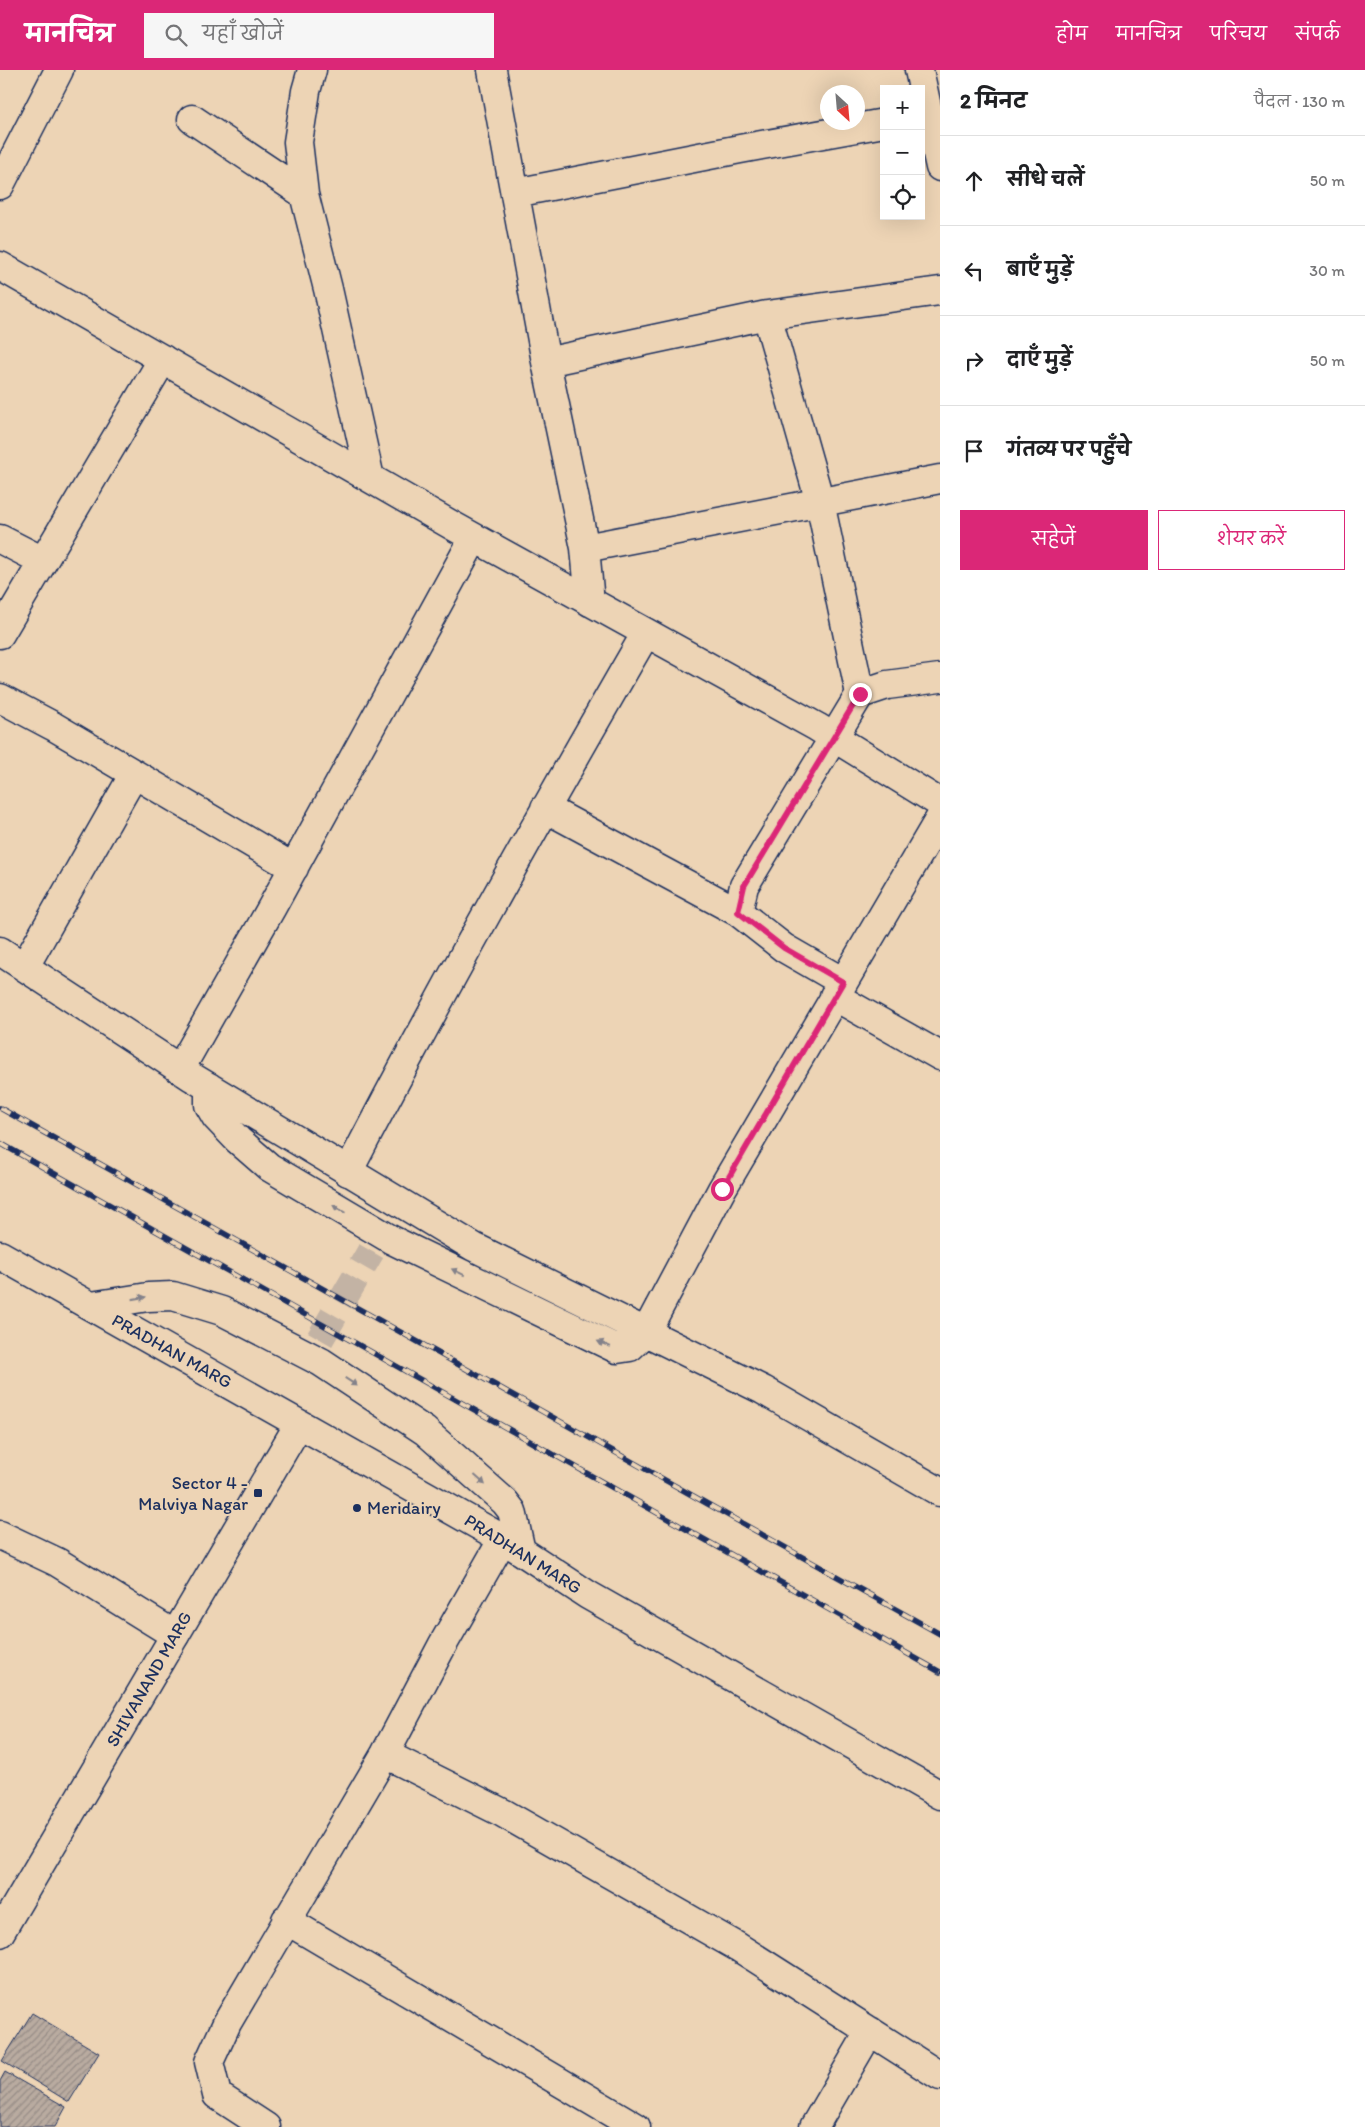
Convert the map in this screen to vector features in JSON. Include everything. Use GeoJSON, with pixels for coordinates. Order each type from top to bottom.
{"type":"FeatureCollection","features":[{"type":"Feature","properties":{"kind":"street"},"geometry":{"type":"LineString","coordinates":[[0,185],[59,70]]}},
{"type":"Feature","properties":{"kind":"street"},"geometry":{"type":"LineString","coordinates":[[312,70],[306,91],[298,142],[304,194],[328,289],[370,478]]}},
{"type":"Feature","properties":{"kind":"street"},"geometry":{"type":"LineString","coordinates":[[492,70],[546,362],[585,548],[590,602]]}},
{"type":"Feature","properties":{"kind":"street"},"geometry":{"type":"LineString","coordinates":[[919,70],[926,116],[940,168]]}},
{"type":"Feature","properties":{"kind":"street"},"geometry":{"type":"LineString","coordinates":[[192,119],[304,194]]}},
{"type":"Feature","properties":{"kind":"street"},"geometry":{"type":"LineString","coordinates":[[515,192],[880,124]]}},
{"type":"Feature","properties":{"kind":"street"},"geometry":{"type":"LineString","coordinates":[[0,266],[474,538],[835,738],[940,803]]}},
{"type":"Feature","properties":{"kind":"street"},"geometry":{"type":"LineString","coordinates":[[546,362],[767,315],[940,291]]}},
{"type":"Feature","properties":{"kind":"street"},"geometry":{"type":"LineString","coordinates":[[738,912],[744,886],[860,694],[820,502],[767,315]]}},
{"type":"Feature","properties":{"kind":"street"},"geometry":{"type":"LineString","coordinates":[[0,634],[163,359]]}},
{"type":"Feature","properties":{"kind":"street"},"geometry":{"type":"LineString","coordinates":[[585,548],[940,479]]}},
{"type":"Feature","properties":{"kind":"street"},"geometry":{"type":"LineString","coordinates":[[180,1069],[294,868],[474,538]]}},
{"type":"Feature","properties":{"kind":"street"},"geometry":{"type":"LineString","coordinates":[[0,539],[43,561]]}},
{"type":"Feature","properties":{"kind":"street"},"geometry":{"type":"LineString","coordinates":[[348,1172],[409,1054],[546,808],[646,634]]}},
{"type":"Feature","properties":{"kind":"street"},"geometry":{"type":"LineString","coordinates":[[860,694],[887,685],[940,678]]}},
{"type":"Feature","properties":{"kind":"street"},"geometry":{"type":"LineString","coordinates":[[0,698],[294,868]]}},
{"type":"Feature","properties":{"kind":"street"},"geometry":{"type":"LineString","coordinates":[[25,966],[134,774]]}},
{"type":"Feature","properties":{"kind":"street"},"geometry":{"type":"LineString","coordinates":[[546,808],[738,912],[838,989],[940,1056]]}},
{"type":"Feature","properties":{"kind":"street"},"geometry":{"type":"LineString","coordinates":[[209,1087],[209,1105],[216,1118],[238,1140],[263,1162],[376,1242],[616,1349],[630,1347],[646,1332],[722,1189],[940,818]]}},
{"type":"Feature","properties":{"kind":"street"},"geometry":{"type":"LineString","coordinates":[[0,951],[180,1069],[474,1247],[763,1390],[940,1492]]}},
{"type":"Feature","properties":{"kind":"street","name":"PRADHAN MARG"},"geometry":{"type":"LineString","coordinates":[[0,1255],[512,1545],[588,1595],[940,1795]]}},
{"type":"Feature","properties":{"kind":"street"},"geometry":{"type":"LineString","coordinates":[[91,1306],[148,1297],[173,1296],[222,1311],[315,1348],[425,1431],[505,1502],[512,1511],[512,1545],[442,1646],[385,1754],[227,2023],[209,2062],[217,2095],[261,2126]]}},
{"type":"Feature","properties":{"kind":"street","name":"SHIVANAND MARG"},"geometry":{"type":"LineString","coordinates":[[0,1933],[299,1424]]}},
{"type":"Feature","properties":{"kind":"street"},"geometry":{"type":"LineString","coordinates":[[0,1535],[57,1562],[175,1635]]}},
{"type":"Feature","properties":{"kind":"street"},"geometry":{"type":"LineString","coordinates":[[385,1754],[503,1812],[738,1947],[940,2076]]}},
{"type":"Feature","properties":{"kind":"street"},"geometry":{"type":"LineString","coordinates":[[286,1920],[636,2127]]}},
{"type":"Feature","properties":{"kind":"street"},"geometry":{"type":"LineString","coordinates":[[814,2127],[870,2031]]}},
{"type":"Feature","properties":{"kind":"building"},"geometry":{"type":"Polygon","coordinates":[[[32,2013],[99,2053],[69,2102],[2,2061],[32,2013]]]}},
{"type":"Feature","properties":{"kind":"building"},"geometry":{"type":"Polygon","coordinates":[[[5,2072],[66,2107],[55,2127],[0,2127],[0,2081],[5,2072]]]}},
{"type":"Feature","properties":{"kind":"tunnel"},"geometry":{"type":"LineString","coordinates":[[320,1339],[371,1251]]}},
{"type":"Feature","properties":{"kind":"railway"},"geometry":{"type":"LineString","coordinates":[[0,1108],[940,1634]]}},
{"type":"Feature","properties":{"kind":"railway"},"geometry":{"type":"LineString","coordinates":[[0,1143],[940,1672]]}},
{"type":"Feature","properties":{"kind":"place","name":"Sector 4 - Malviya Nagar"},"geometry":{"type":"Point","coordinates":[258,1493]}},
{"type":"Feature","properties":{"kind":"place","name":"Meridairy"},"geometry":{"type":"Point","coordinates":[357,1508]}},
{"type":"Feature","properties":{"kind":"route"},"geometry":{"type":"LineString","coordinates":[[722,1189],[843,982],[784,948],[738,912],[744,886],[860,694]]}}]}
